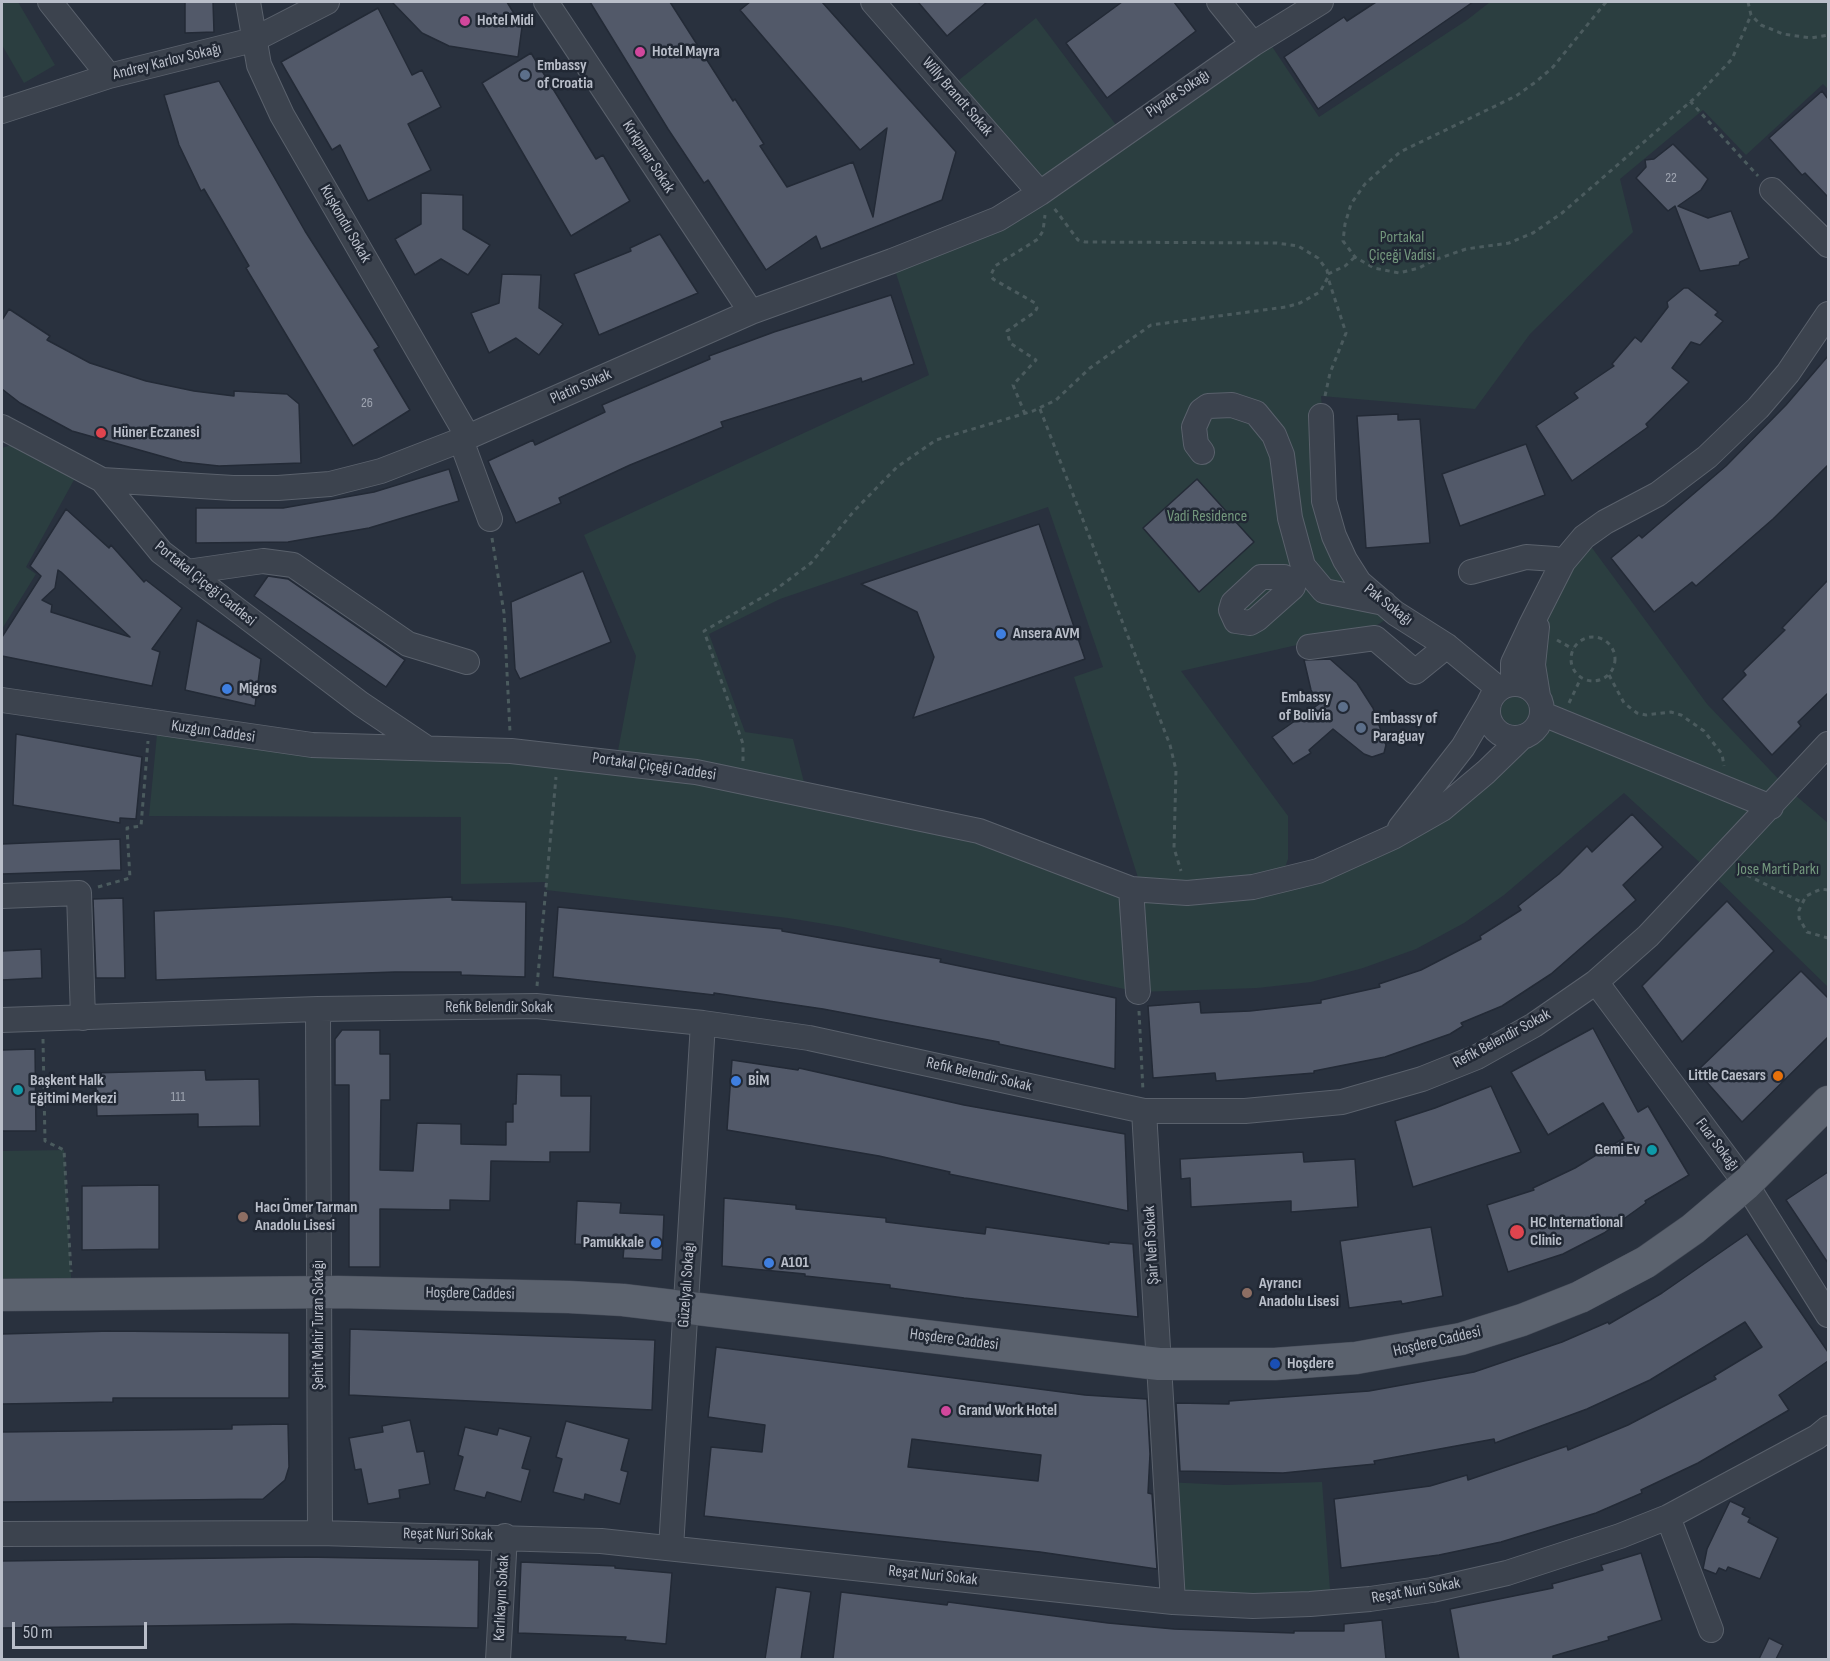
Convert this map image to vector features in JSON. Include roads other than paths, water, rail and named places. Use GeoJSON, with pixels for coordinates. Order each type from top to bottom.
{"type":"FeatureCollection","features":[{"type":"Feature","properties":{"kind":"main road","name":"Hoşdere Caddesi"},"geometry":{"type":"LineString","coordinates":[[2,1295],[319,1292],[549,1296],[623,1300],[1159,1364],[1275,1364],[1347,1359],[1461,1339],[1580,1297],[1646,1262],[1693,1229],[1746,1184],[1828,1102]]}},
{"type":"Feature","properties":{"kind":"street"},"geometry":{"type":"LineString","coordinates":[[50,2],[109,76]]}},
{"type":"Feature","properties":{"kind":"street","name":"Kuşkondu Sokak"},"geometry":{"type":"LineString","coordinates":[[248,2],[259,65],[282,115],[465,439],[490,519]]}},
{"type":"Feature","properties":{"kind":"street","name":"Andrey Karlov Sokağı"},"geometry":{"type":"LineString","coordinates":[[2,111],[109,76],[253,40],[327,2]]}},
{"type":"Feature","properties":{"kind":"street","name":"Kırkpınar Sokak"},"geometry":{"type":"LineString","coordinates":[[546,2],[751,312]]}},
{"type":"Feature","properties":{"kind":"street","name":"Willy Brandt Sokak"},"geometry":{"type":"LineString","coordinates":[[873,2],[1045,203]]}},
{"type":"Feature","properties":{"kind":"street"},"geometry":{"type":"LineString","coordinates":[[1219,2],[1253,44]]}},
{"type":"Feature","properties":{"kind":"street","name":"Piyade Sokağı"},"geometry":{"type":"LineString","coordinates":[[1045,203],[1253,44],[1321,2]]}},
{"type":"Feature","properties":{"kind":"street"},"geometry":{"type":"LineString","coordinates":[[1772,190],[1828,245]]}},
{"type":"Feature","properties":{"kind":"street","name":"Platin Sokak"},"geometry":{"type":"LineString","coordinates":[[102,480],[233,488],[278,488],[330,484],[381,471],[465,439],[751,312],[1045,203]]}},
{"type":"Feature","properties":{"kind":"street","name":"Portakal Çiçeği Caddesi"},"geometry":{"type":"LineString","coordinates":[[1520,739],[1510,739],[1494,730],[1487,712],[1500,692],[1563,562],[1584,537],[1605,522],[1658,494],[1707,457],[1758,408],[1780,382],[1828,314]]}},
{"type":"Feature","properties":{"kind":"street"},"geometry":{"type":"LineString","coordinates":[[1202,452],[1196,444],[1194,427],[1201,411],[1208,406],[1218,404],[1246,408],[1256,413],[1266,422],[1282,455],[1297,547],[1304,566],[1304,582],[1324,591],[1384,603]]}},
{"type":"Feature","properties":{"kind":"street","name":"Pak Sokağı"},"geometry":{"type":"LineString","coordinates":[[1321,416],[1324,501],[1344,560],[1359,582],[1384,603],[1447,645],[1500,692]]}},
{"type":"Feature","properties":{"kind":"street","name":"Portakal Çiçeği Caddesi"},"geometry":{"type":"LineString","coordinates":[[2,427],[24,441],[102,480],[161,552],[361,704],[425,747],[558,754],[696,772],[739,780],[979,831],[1131,889],[1187,893],[1253,886],[1317,871],[1393,837],[1442,809],[1520,739],[1536,730],[1547,710],[1533,665],[1539,609]]}},
{"type":"Feature","properties":{"kind":"street"},"geometry":{"type":"LineString","coordinates":[[2,447],[24,441]]}},
{"type":"Feature","properties":{"kind":"street"},"geometry":{"type":"LineString","coordinates":[[1471,572],[1526,557],[1555,559],[1563,562]]}},
{"type":"Feature","properties":{"kind":"street"},"geometry":{"type":"LineString","coordinates":[[187,572],[263,561],[293,566],[408,644],[467,662]]}},
{"type":"Feature","properties":{"kind":"street"},"geometry":{"type":"LineString","coordinates":[[1309,647],[1375,638],[1415,672],[1447,645]]}},
{"type":"Feature","properties":{"kind":"street"},"geometry":{"type":"LineString","coordinates":[[1500,692],[1527,686],[1547,710],[1771,807]]}},
{"type":"Feature","properties":{"kind":"street","name":"Portakal Çiçeği Caddesi"},"geometry":{"type":"LineString","coordinates":[[1393,837],[1463,747],[1500,692]]}},
{"type":"Feature","properties":{"kind":"street","name":"Kuzgun Caddesi"},"geometry":{"type":"LineString","coordinates":[[2,700],[312,745],[425,747]]}},
{"type":"Feature","properties":{"kind":"street","name":"Refik Belendir Sokak"},"geometry":{"type":"LineString","coordinates":[[2,1020],[318,1009],[536,1006],[704,1023],[819,1040],[1144,1111],[1212,1112],[1304,1107],[1382,1092],[1422,1079],[1477,1057],[1534,1025],[1596,982],[1648,936],[1828,744]]}},
{"type":"Feature","properties":{"kind":"street"},"geometry":{"type":"LineString","coordinates":[[1131,889],[1138,992]]}},
{"type":"Feature","properties":{"kind":"street"},"geometry":{"type":"LineString","coordinates":[[2,896],[79,893],[83,1018]]}},
{"type":"Feature","properties":{"kind":"street","name":"Fuar Sokağı"},"geometry":{"type":"LineString","coordinates":[[1596,982],[1746,1184],[1828,1315]]}},
{"type":"Feature","properties":{"kind":"street","name":"Şehit Mahir Turan Sokağı"},"geometry":{"type":"LineString","coordinates":[[318,1009],[320,1533]]}},
{"type":"Feature","properties":{"kind":"street","name":"Güzelyalı Sokağı"},"geometry":{"type":"LineString","coordinates":[[671,1548],[704,1023]]}},
{"type":"Feature","properties":{"kind":"street","name":"Şair Nefi Sokak"},"geometry":{"type":"LineString","coordinates":[[1144,1111],[1173,1602]]}},
{"type":"Feature","properties":{"kind":"street","name":"Reşat Nuri Sokak"},"geometry":{"type":"LineString","coordinates":[[2,1534],[320,1533],[506,1536],[671,1548],[1173,1602],[1253,1606],[1311,1604],[1432,1590],[1507,1573],[1565,1555],[1668,1517],[1817,1437],[1828,1428]]}},
{"type":"Feature","properties":{"kind":"street"},"geometry":{"type":"LineString","coordinates":[[1668,1517],[1711,1630]]}},
{"type":"Feature","properties":{"kind":"street","name":"Karlıkayın Sokak"},"geometry":{"type":"LineString","coordinates":[[498,1659],[506,1536]]}},
{"type":"Feature","properties":{"kind":"place","name":"Hotel Midi"},"geometry":{"type":"Point","coordinates":[465,21]}},
{"type":"Feature","properties":{"kind":"place","name":"Hotel Mayra"},"geometry":{"type":"Point","coordinates":[640,52]}},
{"type":"Feature","properties":{"kind":"place","name":"Embassy of Croatia"},"geometry":{"type":"Point","coordinates":[525,75]}},
{"type":"Feature","properties":{"kind":"place","name":"Hüner Eczanesi"},"geometry":{"type":"Point","coordinates":[101,433]}},
{"type":"Feature","properties":{"kind":"place","name":"Ansera AVM"},"geometry":{"type":"Point","coordinates":[1001,634]}},
{"type":"Feature","properties":{"kind":"place","name":"Migros"},"geometry":{"type":"Point","coordinates":[227,689]}},
{"type":"Feature","properties":{"kind":"place","name":"Embassy of Bolivia"},"geometry":{"type":"Point","coordinates":[1343,707]}},
{"type":"Feature","properties":{"kind":"place","name":"Embassy of Paraguay"},"geometry":{"type":"Point","coordinates":[1361,728]}},
{"type":"Feature","properties":{"kind":"place","name":"Little Caesars"},"geometry":{"type":"Point","coordinates":[1778,1076]}},
{"type":"Feature","properties":{"kind":"place","name":"BİM"},"geometry":{"type":"Point","coordinates":[736,1081]}},
{"type":"Feature","properties":{"kind":"place","name":"Başkent Halk Eğitimi Merkezi"},"geometry":{"type":"Point","coordinates":[18,1090]}},
{"type":"Feature","properties":{"kind":"place","name":"Gemi Ev"},"geometry":{"type":"Point","coordinates":[1652,1150]}},
{"type":"Feature","properties":{"kind":"place","name":"Hacı Ömer Tarman Anadolu Lisesi"},"geometry":{"type":"Point","coordinates":[243,1217]}},
{"type":"Feature","properties":{"kind":"place","name":"HC International Clinic"},"geometry":{"type":"Point","coordinates":[1517,1232]}},
{"type":"Feature","properties":{"kind":"place","name":"Pamukkale"},"geometry":{"type":"Point","coordinates":[656,1243]}},
{"type":"Feature","properties":{"kind":"place","name":"A101"},"geometry":{"type":"Point","coordinates":[769,1263]}},
{"type":"Feature","properties":{"kind":"place","name":"Ayrancı Anadolu Lisesi"},"geometry":{"type":"Point","coordinates":[1247,1293]}},
{"type":"Feature","properties":{"kind":"place","name":"Hoşdere"},"geometry":{"type":"Point","coordinates":[1275,1364]}},
{"type":"Feature","properties":{"kind":"place","name":"Grand Work Hotel"},"geometry":{"type":"Point","coordinates":[946,1411]}},
{"type":"Feature","properties":{"kind":"park label","name":"Portakal Çiçeği Vadisi"},"geometry":{"type":"Point","coordinates":[1402,247]}},
{"type":"Feature","properties":{"kind":"park label","name":"Vadi Residence"},"geometry":{"type":"Point","coordinates":[1207,517]}},
{"type":"Feature","properties":{"kind":"park label","name":"Jose Marti Parkı"},"geometry":{"type":"Point","coordinates":[1778,870]}}]}
